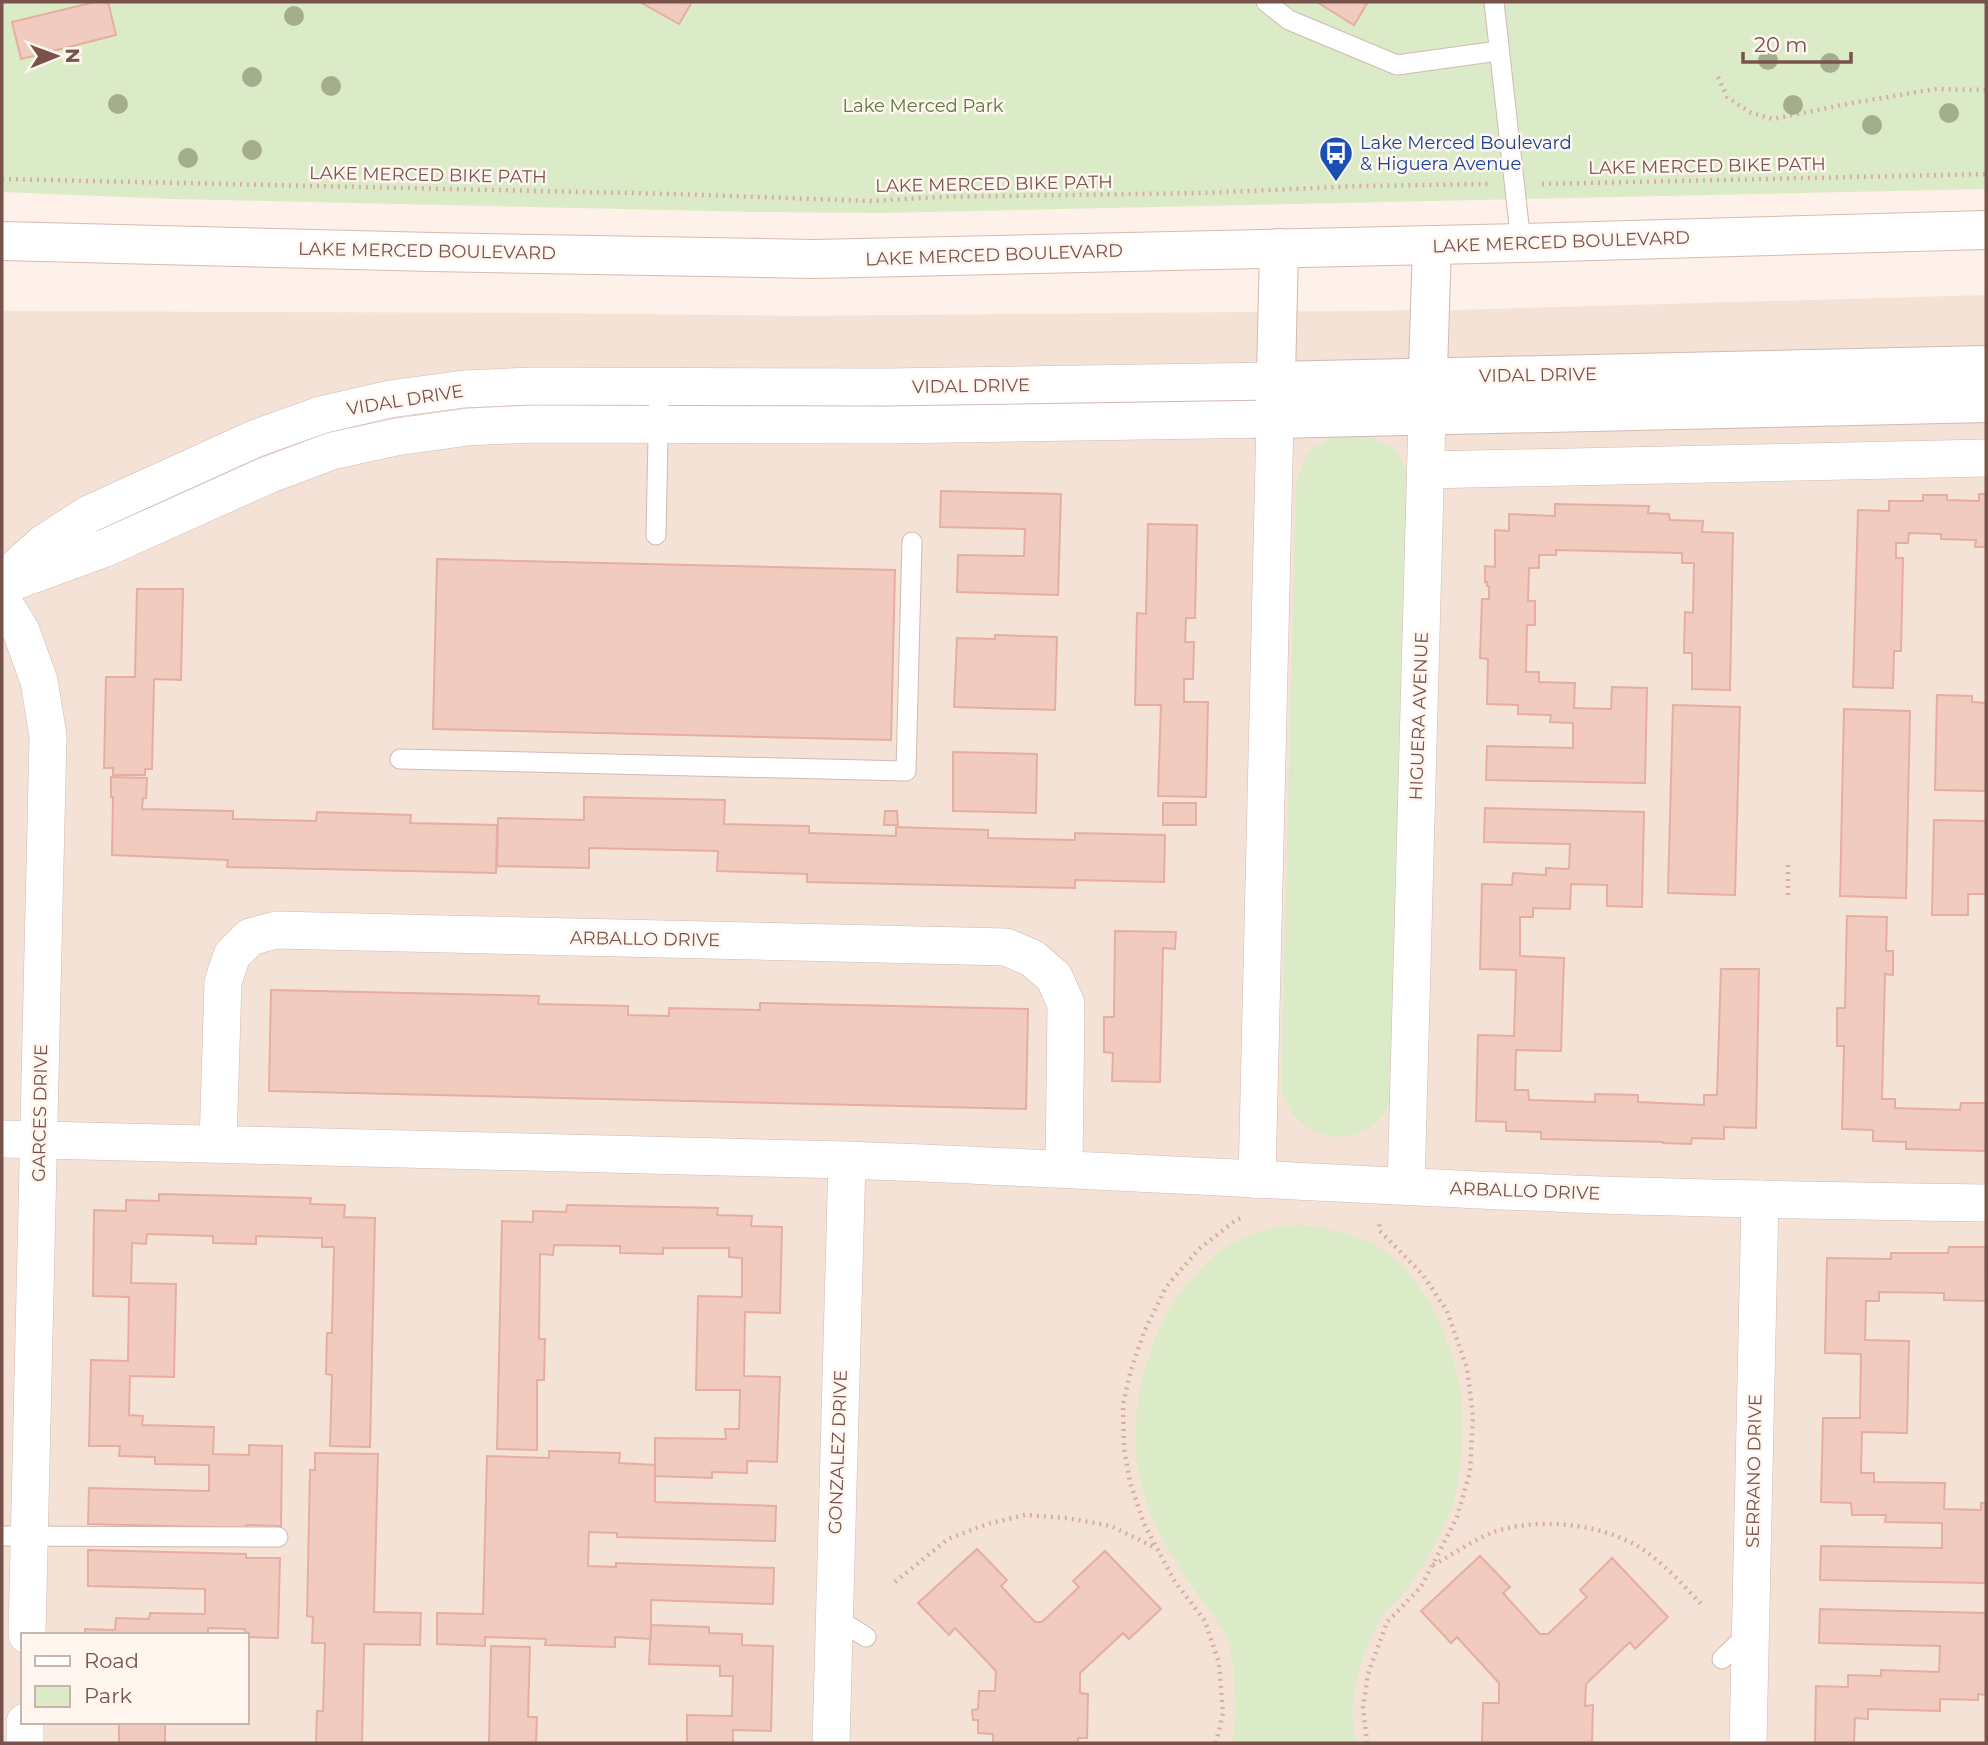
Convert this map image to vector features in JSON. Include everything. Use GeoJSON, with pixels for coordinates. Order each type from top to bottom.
{"type":"FeatureCollection","features":[{"type":"Feature","properties":{"kind":"main road","name":"LAKE MERCED BOULEVARD"},"geometry":{"type":"LineString","coordinates":[[2,240],[801,259],[1986,230]]}},
{"type":"Feature","properties":{"kind":"main road","name":"HIGUERA AVENUE"},"geometry":{"type":"LineString","coordinates":[[1427,416],[1432,245]]}},
{"type":"Feature","properties":{"kind":"main road"},"geometry":{"type":"LineString","coordinates":[[1275,419],[1279,248]]}},
{"type":"Feature","properties":{"kind":"main road","name":"VIDAL DRIVE"},"geometry":{"type":"LineString","coordinates":[[1275,381],[1986,365]]}},
{"type":"Feature","properties":{"kind":"main road","name":"VIDAL DRIVE"},"geometry":{"type":"LineString","coordinates":[[1275,419],[1986,403]]}},
{"type":"Feature","properties":{"kind":"street","name":"VIDAL DRIVE"},"geometry":{"type":"LineString","coordinates":[[2,583],[44,543],[89,514],[254,439],[321,415],[390,399],[464,389],[532,386],[888,387],[1275,381]]}},
{"type":"Feature","properties":{"kind":"street","name":"HIGUERA AVENUE"},"geometry":{"type":"LineString","coordinates":[[1393,1197],[1427,416]]}},
{"type":"Feature","properties":{"kind":"street","name":"VIDAL DRIVE"},"geometry":{"type":"LineString","coordinates":[[2,583],[103,549],[268,475],[332,451],[396,437],[468,427],[532,424],[888,425],[1275,419]]}},
{"type":"Feature","properties":{"kind":"street"},"geometry":{"type":"LineString","coordinates":[[1256,1197],[1275,419]]}},
{"type":"Feature","properties":{"kind":"street"},"geometry":{"type":"LineString","coordinates":[[1425,470],[1986,458]]}},
{"type":"Feature","properties":{"kind":"street","name":"GARCES DRIVE"},"geometry":{"type":"LineString","coordinates":[[2,600],[21,631],[39,681],[48,736],[40,1140],[16,1536],[27,1633]]}},
{"type":"Feature","properties":{"kind":"street","name":"ARBALLO DRIVE"},"geometry":{"type":"LineString","coordinates":[[218,1144],[223,982],[232,955],[250,937],[276,930],[1006,947],[1032,958],[1054,976],[1066,1004],[1064,1169]]}},
{"type":"Feature","properties":{"kind":"street","name":"ARBALLO DRIVE"},"geometry":{"type":"LineString","coordinates":[[2,1139],[846,1160],[1064,1169],[1256,1197],[1577,1194],[1986,1203]]}},
{"type":"Feature","properties":{"kind":"street","name":"GONZALEZ DRIVE"},"geometry":{"type":"LineString","coordinates":[[831,1743],[846,1160]]}},
{"type":"Feature","properties":{"kind":"street","name":"SERRANO DRIVE"},"geometry":{"type":"LineString","coordinates":[[1748,1743],[1760,1199]]}},
{"type":"Feature","properties":{"kind":"street"},"geometry":{"type":"LineString","coordinates":[[25,1724],[25,1743]]}},
{"type":"Feature","properties":{"kind":"lane"},"geometry":{"type":"LineString","coordinates":[[1266,2],[1289,20],[1397,65],[1498,51]]}},
{"type":"Feature","properties":{"kind":"lane"},"geometry":{"type":"LineString","coordinates":[[1494,2],[1521,243]]}},
{"type":"Feature","properties":{"kind":"lane"},"geometry":{"type":"LineString","coordinates":[[656,536],[659,388]]}},
{"type":"Feature","properties":{"kind":"lane"},"geometry":{"type":"LineString","coordinates":[[400,759],[906,771],[912,541]]}},
{"type":"Feature","properties":{"kind":"lane"},"geometry":{"type":"LineString","coordinates":[[16,1536],[278,1536]]}},
{"type":"Feature","properties":{"kind":"lane"},"geometry":{"type":"LineString","coordinates":[[833,1616],[866,1637]]}},
{"type":"Feature","properties":{"kind":"lane"},"geometry":{"type":"LineString","coordinates":[[1722,1659],[1750,1632]]}},
{"type":"Feature","properties":{"kind":"path"},"geometry":{"type":"LineString","coordinates":[[1718,77],[1727,97],[1751,113],[1773,119],[1936,89],[1986,90]]}},
{"type":"Feature","properties":{"kind":"path","name":"LAKE MERCED BIKE PATH"},"geometry":{"type":"LineString","coordinates":[[2,179],[872,201],[1359,186],[1986,174]]}},
{"type":"Feature","properties":{"kind":"path"},"geometry":{"type":"LineString","coordinates":[[1788,865],[1788,895]]}},
{"type":"Feature","properties":{"kind":"path"},"geometry":{"type":"LineString","coordinates":[[1216,1743],[1223,1713],[1219,1663],[1205,1621],[1174,1582],[1144,1524],[1130,1482],[1124,1447],[1124,1404],[1131,1370],[1144,1332],[1166,1287],[1199,1249],[1236,1220],[1256,1197]]}},
{"type":"Feature","properties":{"kind":"path"},"geometry":{"type":"LineString","coordinates":[[1367,1743],[1363,1708],[1368,1674],[1387,1622],[1422,1587],[1457,1517],[1470,1472],[1473,1416],[1467,1368],[1447,1311],[1423,1275],[1379,1230],[1393,1197]]}},
{"type":"Feature","properties":{"kind":"path"},"geometry":{"type":"LineString","coordinates":[[895,1582],[948,1539],[986,1524],[1025,1515],[1067,1518],[1111,1526],[1157,1548]]}},
{"type":"Feature","properties":{"kind":"path"},"geometry":{"type":"LineString","coordinates":[[1433,1565],[1490,1534],[1526,1525],[1561,1525],[1600,1530],[1640,1547],[1702,1605]]}},
{"type":"Feature","properties":{"kind":"shaded area"},"geometry":{"type":"Polygon","coordinates":[[[1986,295],[1986,1743],[2,1743],[2,311],[798,316],[1457,310],[1986,295]]]}},
{"type":"Feature","properties":{"kind":"green space","name":"Lake Merced Park"},"geometry":{"type":"Polygon","coordinates":[[[2,2],[1986,2],[1986,189],[881,213],[172,199],[2,192],[2,2]]]}},
{"type":"Feature","properties":{"kind":"green space"},"geometry":{"type":"Polygon","coordinates":[[[1367,434],[1393,448],[1406,468],[1410,496],[1395,1091],[1385,1113],[1375,1124],[1355,1135],[1334,1136],[1313,1130],[1299,1121],[1281,1092],[1296,481],[1308,452],[1335,435],[1367,434]]]}},
{"type":"Feature","properties":{"kind":"green space"},"geometry":{"type":"Polygon","coordinates":[[[1299,1224],[1344,1233],[1375,1245],[1399,1262],[1422,1291],[1441,1326],[1458,1378],[1463,1415],[1460,1467],[1452,1506],[1437,1541],[1407,1589],[1382,1616],[1366,1648],[1353,1701],[1355,1743],[1232,1743],[1235,1690],[1227,1638],[1173,1557],[1151,1514],[1138,1467],[1135,1439],[1137,1410],[1156,1334],[1169,1309],[1201,1268],[1227,1246],[1241,1239],[1299,1224]]]}},
{"type":"Feature","properties":{"kind":"building"},"geometry":{"type":"Polygon","coordinates":[[[95,2],[108,2],[116,35],[21,59],[12,22],[95,2]]]}},
{"type":"Feature","properties":{"kind":"building"},"geometry":{"type":"Polygon","coordinates":[[[640,2],[692,2],[679,24],[640,2]]]}},
{"type":"Feature","properties":{"kind":"building"},"geometry":{"type":"Polygon","coordinates":[[[1317,2],[1368,2],[1354,25],[1317,2]]]}},
{"type":"Feature","properties":{"kind":"building"},"geometry":{"type":"Polygon","coordinates":[[[941,491],[1061,494],[1058,595],[957,592],[958,555],[1024,556],[1025,529],[940,527],[941,491]]]}},
{"type":"Feature","properties":{"kind":"building"},"geometry":{"type":"Polygon","coordinates":[[[1979,494],[1986,494],[1986,547],[1975,547],[1976,540],[1941,539],[1941,534],[1909,533],[1908,543],[1896,543],[1896,558],[1903,558],[1901,651],[1894,651],[1893,688],[1853,687],[1858,510],[1889,511],[1889,501],[1923,501],[1923,495],[1947,495],[1947,500],[1979,501],[1979,494]]]}},
{"type":"Feature","properties":{"kind":"building"},"geometry":{"type":"Polygon","coordinates":[[[1555,504],[1649,506],[1648,513],[1669,514],[1670,520],[1703,521],[1702,532],[1733,533],[1730,690],[1692,689],[1692,653],[1684,653],[1685,612],[1693,613],[1694,563],[1682,563],[1682,553],[1556,550],[1556,555],[1539,555],[1539,568],[1529,568],[1528,601],[1535,601],[1535,625],[1527,625],[1526,672],[1539,672],[1539,682],[1575,683],[1574,708],[1611,709],[1612,687],[1647,688],[1645,783],[1486,780],[1487,746],[1573,748],[1573,723],[1550,722],[1551,715],[1518,714],[1518,705],[1487,704],[1488,659],[1480,658],[1482,599],[1489,599],[1485,566],[1495,567],[1495,530],[1509,531],[1509,514],[1555,516],[1555,504]]]}},
{"type":"Feature","properties":{"kind":"building"},"geometry":{"type":"Polygon","coordinates":[[[1148,524],[1197,525],[1195,618],[1186,618],[1185,642],[1194,642],[1193,679],[1184,679],[1184,702],[1208,702],[1206,797],[1158,796],[1161,705],[1135,705],[1137,613],[1146,614],[1148,524]]]}},
{"type":"Feature","properties":{"kind":"building"},"geometry":{"type":"Polygon","coordinates":[[[437,559],[895,570],[891,740],[433,729],[437,559]]]}},
{"type":"Feature","properties":{"kind":"building"},"geometry":{"type":"Polygon","coordinates":[[[137,589],[183,589],[181,680],[154,679],[152,769],[145,769],[145,775],[113,775],[113,768],[104,768],[106,677],[135,677],[137,589]]]}},
{"type":"Feature","properties":{"kind":"building"},"geometry":{"type":"Polygon","coordinates":[[[995,635],[1057,637],[1055,710],[954,707],[957,638],[995,639],[995,635]]]}},
{"type":"Feature","properties":{"kind":"building"},"geometry":{"type":"Polygon","coordinates":[[[1937,695],[1972,696],[1972,702],[1986,703],[1986,791],[1935,790],[1937,695]]]}},
{"type":"Feature","properties":{"kind":"building"},"geometry":{"type":"Polygon","coordinates":[[[1673,705],[1740,707],[1735,895],[1668,893],[1673,705]]]}},
{"type":"Feature","properties":{"kind":"building"},"geometry":{"type":"Polygon","coordinates":[[[1844,709],[1910,711],[1906,898],[1840,896],[1844,709]]]}},
{"type":"Feature","properties":{"kind":"building"},"geometry":{"type":"Polygon","coordinates":[[[953,752],[1037,754],[1036,813],[953,811],[953,752]]]}},
{"type":"Feature","properties":{"kind":"building"},"geometry":{"type":"Polygon","coordinates":[[[111,777],[147,778],[146,798],[143,798],[142,809],[233,811],[233,819],[316,821],[317,812],[411,815],[410,823],[497,825],[496,873],[227,867],[228,860],[112,855],[111,777]]]}},
{"type":"Feature","properties":{"kind":"building"},"geometry":{"type":"Polygon","coordinates":[[[584,797],[725,800],[724,824],[809,826],[809,833],[896,836],[896,827],[988,830],[988,838],[1075,840],[1075,833],[1165,835],[1164,882],[1075,880],[1075,888],[807,882],[807,874],[717,871],[718,851],[589,848],[589,868],[497,866],[498,818],[584,820],[584,797]]]}},
{"type":"Feature","properties":{"kind":"building"},"geometry":{"type":"Polygon","coordinates":[[[1163,803],[1196,803],[1196,825],[1163,825],[1163,803]]]}},
{"type":"Feature","properties":{"kind":"building"},"geometry":{"type":"Polygon","coordinates":[[[1485,808],[1644,812],[1642,907],[1607,906],[1607,885],[1571,884],[1570,909],[1533,908],[1533,917],[1520,917],[1520,956],[1564,958],[1561,1051],[1516,1050],[1515,1090],[1528,1090],[1529,1100],[1595,1102],[1595,1094],[1638,1095],[1638,1102],[1704,1105],[1704,1095],[1717,1095],[1721,969],[1759,969],[1756,1128],[1724,1127],[1724,1139],[1692,1138],[1691,1144],[1541,1139],[1541,1132],[1506,1131],[1506,1122],[1476,1121],[1478,1035],[1514,1036],[1516,970],[1480,969],[1482,884],[1512,885],[1513,873],[1546,875],[1546,868],[1569,869],[1570,844],[1484,842],[1485,808]]]}},
{"type":"Feature","properties":{"kind":"building"},"geometry":{"type":"Polygon","coordinates":[[[885,811],[897,811],[898,825],[884,825],[885,811]]]}},
{"type":"Feature","properties":{"kind":"building"},"geometry":{"type":"Polygon","coordinates":[[[1934,820],[1986,821],[1986,894],[1968,894],[1968,915],[1932,915],[1934,820]]]}},
{"type":"Feature","properties":{"kind":"building"},"geometry":{"type":"Polygon","coordinates":[[[1847,916],[1887,917],[1886,951],[1893,951],[1893,975],[1885,974],[1882,1099],[1895,1099],[1895,1108],[1960,1110],[1961,1103],[1986,1103],[1986,1151],[1906,1149],[1906,1142],[1873,1141],[1873,1130],[1842,1129],[1844,1046],[1837,1046],[1837,1008],[1845,1008],[1847,916]]]}},
{"type":"Feature","properties":{"kind":"building"},"geometry":{"type":"Polygon","coordinates":[[[1115,931],[1176,932],[1175,949],[1163,948],[1160,1082],[1112,1081],[1113,1053],[1104,1052],[1104,1017],[1114,1017],[1115,931]]]}},
{"type":"Feature","properties":{"kind":"building"},"geometry":{"type":"Polygon","coordinates":[[[271,990],[539,996],[538,1004],[628,1006],[628,1015],[669,1016],[669,1008],[760,1010],[760,1003],[1028,1009],[1026,1109],[269,1091],[271,990]]]}},
{"type":"Feature","properties":{"kind":"building"},"geometry":{"type":"Polygon","coordinates":[[[159,1194],[311,1198],[310,1204],[345,1205],[344,1217],[375,1218],[370,1447],[330,1446],[332,1375],[326,1374],[327,1333],[332,1333],[334,1247],[322,1247],[322,1238],[256,1236],[256,1244],[213,1243],[213,1236],[147,1234],[146,1244],[132,1243],[131,1283],[176,1284],[174,1377],[130,1376],[129,1415],[143,1416],[142,1425],[214,1427],[213,1454],[249,1455],[249,1445],[282,1446],[281,1526],[246,1525],[246,1528],[88,1524],[89,1488],[209,1491],[209,1465],[155,1464],[155,1457],[119,1456],[120,1446],[89,1446],[91,1360],[128,1361],[129,1297],[93,1296],[94,1210],[126,1211],[126,1200],[159,1201],[159,1194]]]}},
{"type":"Feature","properties":{"kind":"building"},"geometry":{"type":"Polygon","coordinates":[[[567,1205],[718,1208],[717,1215],[752,1216],[751,1226],[782,1227],[780,1313],[745,1312],[744,1376],[780,1377],[777,1462],[747,1461],[747,1473],[712,1472],[712,1478],[655,1476],[655,1438],[726,1439],[725,1429],[739,1429],[740,1390],[696,1390],[698,1296],[742,1297],[742,1258],[729,1257],[729,1248],[663,1248],[663,1254],[620,1253],[620,1246],[554,1245],[553,1255],[540,1254],[539,1339],[545,1339],[544,1380],[537,1380],[537,1450],[497,1449],[502,1221],[533,1222],[533,1211],[566,1212],[567,1205]]]}},
{"type":"Feature","properties":{"kind":"building"},"geometry":{"type":"Polygon","coordinates":[[[1949,1247],[1985,1247],[1986,1301],[1944,1300],[1944,1293],[1879,1292],[1879,1301],[1866,1301],[1865,1340],[1909,1341],[1907,1433],[1862,1432],[1861,1473],[1874,1473],[1874,1482],[1945,1483],[1944,1509],[1981,1510],[1981,1503],[1986,1503],[1986,1583],[1820,1580],[1821,1546],[1942,1548],[1942,1523],[1885,1522],[1886,1515],[1852,1515],[1851,1503],[1821,1502],[1823,1418],[1860,1418],[1861,1354],[1825,1353],[1827,1258],[1891,1259],[1891,1253],[1948,1253],[1949,1247]]]}},
{"type":"Feature","properties":{"kind":"building"},"geometry":{"type":"Polygon","coordinates":[[[549,1451],[620,1453],[619,1463],[655,1465],[655,1502],[776,1506],[775,1541],[617,1537],[617,1533],[589,1532],[588,1566],[616,1567],[616,1563],[774,1568],[773,1604],[651,1600],[651,1639],[615,1637],[615,1647],[545,1645],[546,1639],[485,1637],[485,1646],[437,1644],[437,1613],[483,1614],[487,1456],[549,1458],[549,1451]]]}},
{"type":"Feature","properties":{"kind":"building"},"geometry":{"type":"Polygon","coordinates":[[[315,1453],[378,1454],[374,1612],[421,1613],[420,1645],[364,1644],[362,1743],[316,1743],[317,1711],[323,1711],[325,1643],[312,1643],[313,1617],[307,1616],[310,1470],[315,1470],[315,1453]]]}},
{"type":"Feature","properties":{"kind":"building"},"geometry":{"type":"Polygon","coordinates":[[[977,1549],[1007,1580],[1001,1586],[1035,1622],[1042,1622],[1079,1587],[1073,1581],[1105,1551],[1161,1609],[1129,1639],[1123,1633],[1080,1673],[1080,1693],[1088,1694],[1087,1738],[1078,1738],[1078,1743],[993,1743],[993,1734],[978,1733],[978,1720],[973,1720],[972,1710],[978,1709],[979,1691],[995,1691],[996,1671],[955,1628],[949,1635],[918,1603],[977,1549]]]}},
{"type":"Feature","properties":{"kind":"building"},"geometry":{"type":"Polygon","coordinates":[[[88,1550],[246,1554],[246,1558],[280,1558],[278,1638],[248,1637],[245,1629],[208,1628],[208,1633],[85,1633],[85,1629],[115,1630],[116,1618],[149,1619],[150,1613],[205,1614],[205,1589],[88,1586],[88,1550]]]}},
{"type":"Feature","properties":{"kind":"building"},"geometry":{"type":"Polygon","coordinates":[[[1480,1556],[1510,1587],[1503,1593],[1540,1634],[1548,1634],[1587,1597],[1580,1590],[1612,1558],[1668,1617],[1635,1649],[1630,1642],[1586,1684],[1585,1706],[1593,1705],[1592,1743],[1482,1743],[1483,1703],[1499,1703],[1499,1683],[1457,1637],[1451,1643],[1421,1611],[1480,1556]]]}},
{"type":"Feature","properties":{"kind":"building"},"geometry":{"type":"Polygon","coordinates":[[[1820,1609],[1986,1613],[1986,1695],[1978,1694],[1978,1700],[1940,1699],[1940,1711],[1868,1709],[1868,1719],[1855,1718],[1854,1743],[1815,1743],[1816,1686],[1848,1687],[1848,1675],[1881,1676],[1881,1670],[1939,1672],[1940,1646],[1819,1643],[1820,1609]]]}},
{"type":"Feature","properties":{"kind":"building"},"geometry":{"type":"Polygon","coordinates":[[[651,1625],[709,1627],[709,1633],[742,1634],[742,1645],[773,1646],[771,1731],[733,1730],[733,1743],[687,1743],[687,1715],[732,1716],[733,1676],[720,1676],[720,1666],[649,1664],[651,1625]]]}},
{"type":"Feature","properties":{"kind":"building"},"geometry":{"type":"Polygon","coordinates":[[[491,1646],[530,1647],[528,1717],[537,1717],[536,1743],[489,1743],[491,1646]]]}},
{"type":"Feature","properties":{"kind":"building"},"geometry":{"type":"Polygon","coordinates":[[[119,1724],[165,1724],[165,1743],[119,1743],[119,1724]]]}},
{"type":"Feature","properties":{"kind":"place","name":"Lake Merced Boulevard & Higuera Avenue"},"geometry":{"type":"Point","coordinates":[1336,183]}}]}
